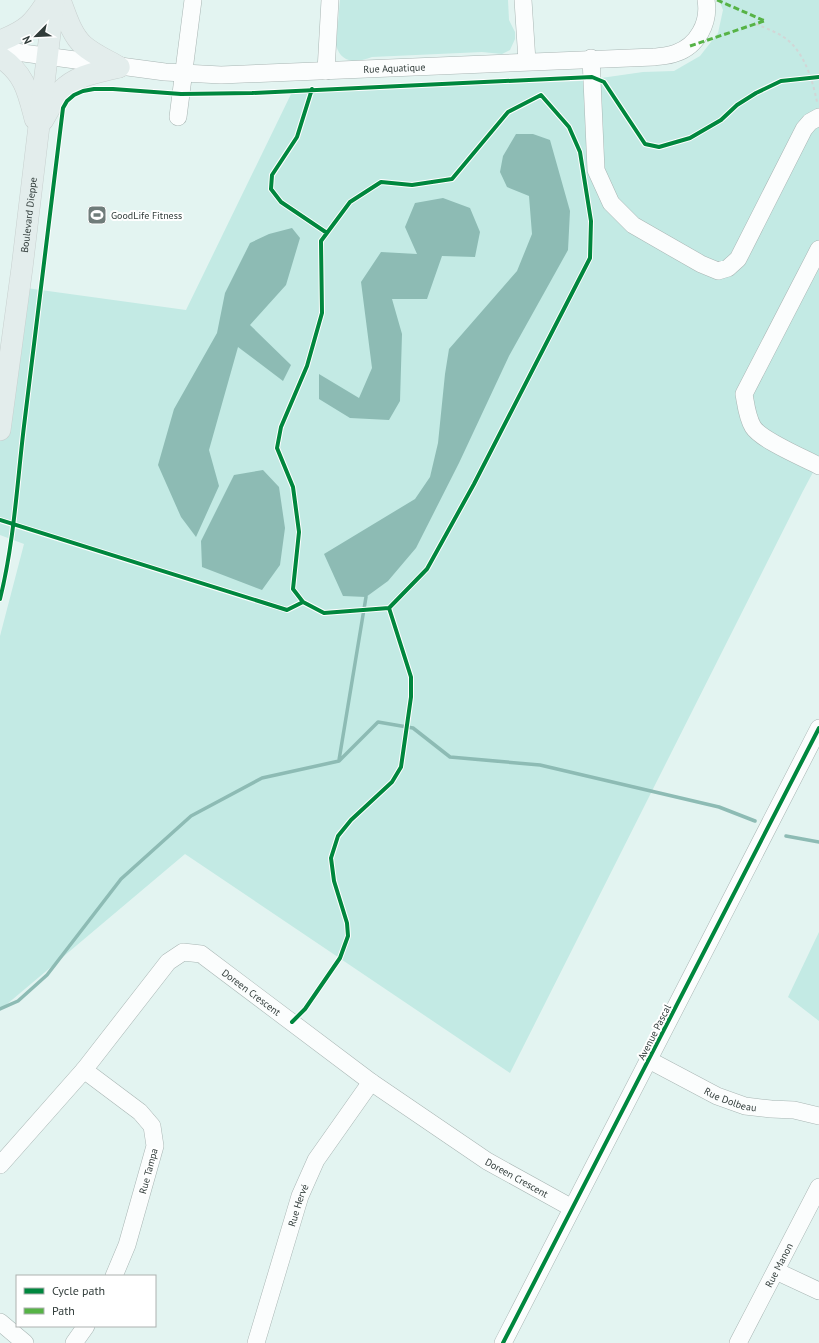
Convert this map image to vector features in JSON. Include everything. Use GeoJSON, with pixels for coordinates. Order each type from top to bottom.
{"type":"FeatureCollection","features":[{"type":"Feature","properties":{"kind":"main road"},"geometry":{"type":"LineString","coordinates":[[0,41],[24,30],[31,25],[48,0]]}},
{"type":"Feature","properties":{"kind":"main road","name":"Boulevard Dieppe"},"geometry":{"type":"LineString","coordinates":[[0,430],[54,0]]}},
{"type":"Feature","properties":{"kind":"main road"},"geometry":{"type":"LineString","coordinates":[[60,0],[72,30],[79,41],[88,49],[119,67]]}},
{"type":"Feature","properties":{"kind":"main road"},"geometry":{"type":"LineString","coordinates":[[0,58],[14,69],[24,83],[38,130]]}},
{"type":"Feature","properties":{"kind":"main road"},"geometry":{"type":"LineString","coordinates":[[38,130],[57,96],[67,85],[88,75],[119,67]]}},
{"type":"Feature","properties":{"kind":"street"},"geometry":{"type":"LineString","coordinates":[[178,117],[193,0]]}},
{"type":"Feature","properties":{"kind":"street"},"geometry":{"type":"LineString","coordinates":[[326,71],[330,0]]}},
{"type":"Feature","properties":{"kind":"street"},"geometry":{"type":"LineString","coordinates":[[523,0],[527,61]]}},
{"type":"Feature","properties":{"kind":"street","name":"Rue Aquatique"},"geometry":{"type":"LineString","coordinates":[[0,50],[119,67],[184,74],[221,75],[591,58],[654,57],[675,54],[690,46],[697,39],[707,12],[706,0]]}},
{"type":"Feature","properties":{"kind":"street"},"geometry":{"type":"LineString","coordinates":[[591,58],[596,170],[611,203],[632,225],[701,264],[718,271],[728,268],[738,259],[804,129],[818,111]]}},
{"type":"Feature","properties":{"kind":"street"},"geometry":{"type":"LineString","coordinates":[[819,249],[744,394],[748,415],[754,428],[765,438],[819,466]]}},
{"type":"Feature","properties":{"kind":"street","name":"Avenue Pascal"},"geometry":{"type":"LineString","coordinates":[[503,1343],[819,728]]}},
{"type":"Feature","properties":{"kind":"street","name":"Doreen Crescent"},"geometry":{"type":"LineString","coordinates":[[0,1165],[84,1070],[168,962],[183,952],[202,954],[371,1082],[487,1161],[572,1208]]}},
{"type":"Feature","properties":{"kind":"street","name":"Rue Dolbeau"},"geometry":{"type":"LineString","coordinates":[[649,1060],[716,1096],[746,1106],[771,1110],[794,1110],[819,1116]]}},
{"type":"Feature","properties":{"kind":"street","name":"Rue Tampa"},"geometry":{"type":"LineString","coordinates":[[84,1070],[140,1112],[152,1126],[155,1146],[127,1245],[114,1275]]}},
{"type":"Feature","properties":{"kind":"street","name":"Rue Hervé"},"geometry":{"type":"LineString","coordinates":[[256,1343],[306,1179],[316,1160],[371,1082]]}},
{"type":"Feature","properties":{"kind":"street","name":"Rue Manon"},"geometry":{"type":"LineString","coordinates":[[738,1343],[819,1187]]}},
{"type":"Feature","properties":{"kind":"street"},"geometry":{"type":"LineString","coordinates":[[776,1272],[819,1291]]}},
{"type":"Feature","properties":{"kind":"street"},"geometry":{"type":"LineString","coordinates":[[0,1322],[25,1343]]}},
{"type":"Feature","properties":{"kind":"street"},"geometry":{"type":"LineString","coordinates":[[74,1343],[85,1327]]}},
{"type":"Feature","properties":{"kind":"path"},"geometry":{"type":"LineString","coordinates":[[756,24],[779,35],[792,44],[802,59],[811,78],[818,111]]}},
{"type":"Feature","properties":{"kind":"path"},"geometry":{"type":"LineString","coordinates":[[804,78],[819,77]]}},
{"type":"Feature","properties":{"kind":"shaded area"},"geometry":{"type":"Polygon","coordinates":[[[340,0],[508,0],[509,20],[515,32],[515,39],[510,50],[502,54],[482,52],[372,57],[355,61],[350,60],[342,56],[336,45],[340,0]]]}},
{"type":"Feature","properties":{"kind":"shaded area"},"geometry":{"type":"Polygon","coordinates":[[[719,0],[819,0],[819,461],[510,1073],[185,854],[0,1010],[0,636],[24,544],[0,535],[0,428],[19,287],[186,310],[292,92],[580,81],[643,72],[674,71],[700,56],[718,33],[723,10],[719,0]]]}},
{"type":"Feature","properties":{"kind":"shaded area"},"geometry":{"type":"Polygon","coordinates":[[[516,134],[533,134],[550,140],[570,211],[568,250],[509,356],[459,463],[416,548],[388,581],[366,597],[343,596],[324,554],[415,499],[430,477],[438,443],[449,349],[517,271],[532,234],[529,196],[507,187],[500,172],[503,156],[516,134]]]}},
{"type":"Feature","properties":{"kind":"shaded area"},"geometry":{"type":"Polygon","coordinates":[[[443,198],[470,208],[480,232],[475,257],[442,256],[427,299],[392,299],[402,334],[400,401],[389,420],[350,418],[319,399],[319,374],[359,398],[372,368],[361,282],[381,252],[417,254],[405,227],[415,203],[443,198]]]}},
{"type":"Feature","properties":{"kind":"shaded area"},"geometry":{"type":"Polygon","coordinates":[[[292,228],[300,238],[286,285],[250,325],[291,365],[283,381],[238,347],[209,450],[219,486],[196,537],[181,517],[158,465],[174,409],[217,333],[225,293],[250,243],[269,234],[292,228]]]}},
{"type":"Feature","properties":{"kind":"shaded area"},"geometry":{"type":"Polygon","coordinates":[[[263,470],[279,487],[285,528],[280,565],[262,590],[202,567],[201,541],[234,475],[263,470]]]}},
{"type":"Feature","properties":{"kind":"shaded area"},"geometry":{"type":"Polygon","coordinates":[[[819,932],[819,1021],[788,997],[819,932]]]}},
{"type":"Feature","properties":{"kind":"waterway"},"geometry":{"type":"LineString","coordinates":[[339,760],[366,597]]}},
{"type":"Feature","properties":{"kind":"waterway"},"geometry":{"type":"LineString","coordinates":[[0,1009],[18,1001],[47,975],[121,879],[191,816],[262,778],[339,761],[378,722],[413,728],[450,757],[540,765],[719,807],[755,821]]}},
{"type":"Feature","properties":{"kind":"waterway"},"geometry":{"type":"LineString","coordinates":[[786,836],[819,842]]}},
{"type":"Feature","properties":{"kind":"marked path"},"geometry":{"type":"LineString","coordinates":[[717,0],[765,21]]}},
{"type":"Feature","properties":{"kind":"marked path"},"geometry":{"type":"LineString","coordinates":[[690,46],[764,21]]}},
{"type":"Feature","properties":{"kind":"cycle path"},"geometry":{"type":"LineString","coordinates":[[0,599],[9,556],[15,513],[24,426],[63,108],[67,101],[74,95],[83,91],[94,89],[181,94],[252,93],[592,77],[604,82],[645,144],[659,147],[690,138],[721,120],[737,105],[756,93],[781,81],[819,77]]}},
{"type":"Feature","properties":{"kind":"cycle path"},"geometry":{"type":"LineString","coordinates":[[312,89],[297,137],[272,175],[271,189],[281,202],[327,233]]}},
{"type":"Feature","properties":{"kind":"cycle path"},"geometry":{"type":"LineString","coordinates":[[541,95],[569,127],[580,152],[591,221],[590,258],[474,484],[427,569],[389,608],[324,613],[303,602],[293,589],[299,532],[293,487],[277,448],[281,427],[307,366],[322,313],[321,241],[350,202],[381,182],[412,185],[452,179],[508,112],[541,95]]}},
{"type":"Feature","properties":{"kind":"cycle path"},"geometry":{"type":"LineString","coordinates":[[0,520],[287,610],[303,602]]}},
{"type":"Feature","properties":{"kind":"cycle path"},"geometry":{"type":"LineString","coordinates":[[292,1022],[305,1009],[340,958],[348,936],[347,923],[334,881],[331,858],[338,836],[351,820],[392,782],[401,767],[411,697],[411,677],[389,608]]}},
{"type":"Feature","properties":{"kind":"cycle path"},"geometry":{"type":"LineString","coordinates":[[503,1343],[819,728]]}},
{"type":"Feature","properties":{"kind":"place","name":"GoodLife Fitness"},"geometry":{"type":"Point","coordinates":[97,215]}}]}
